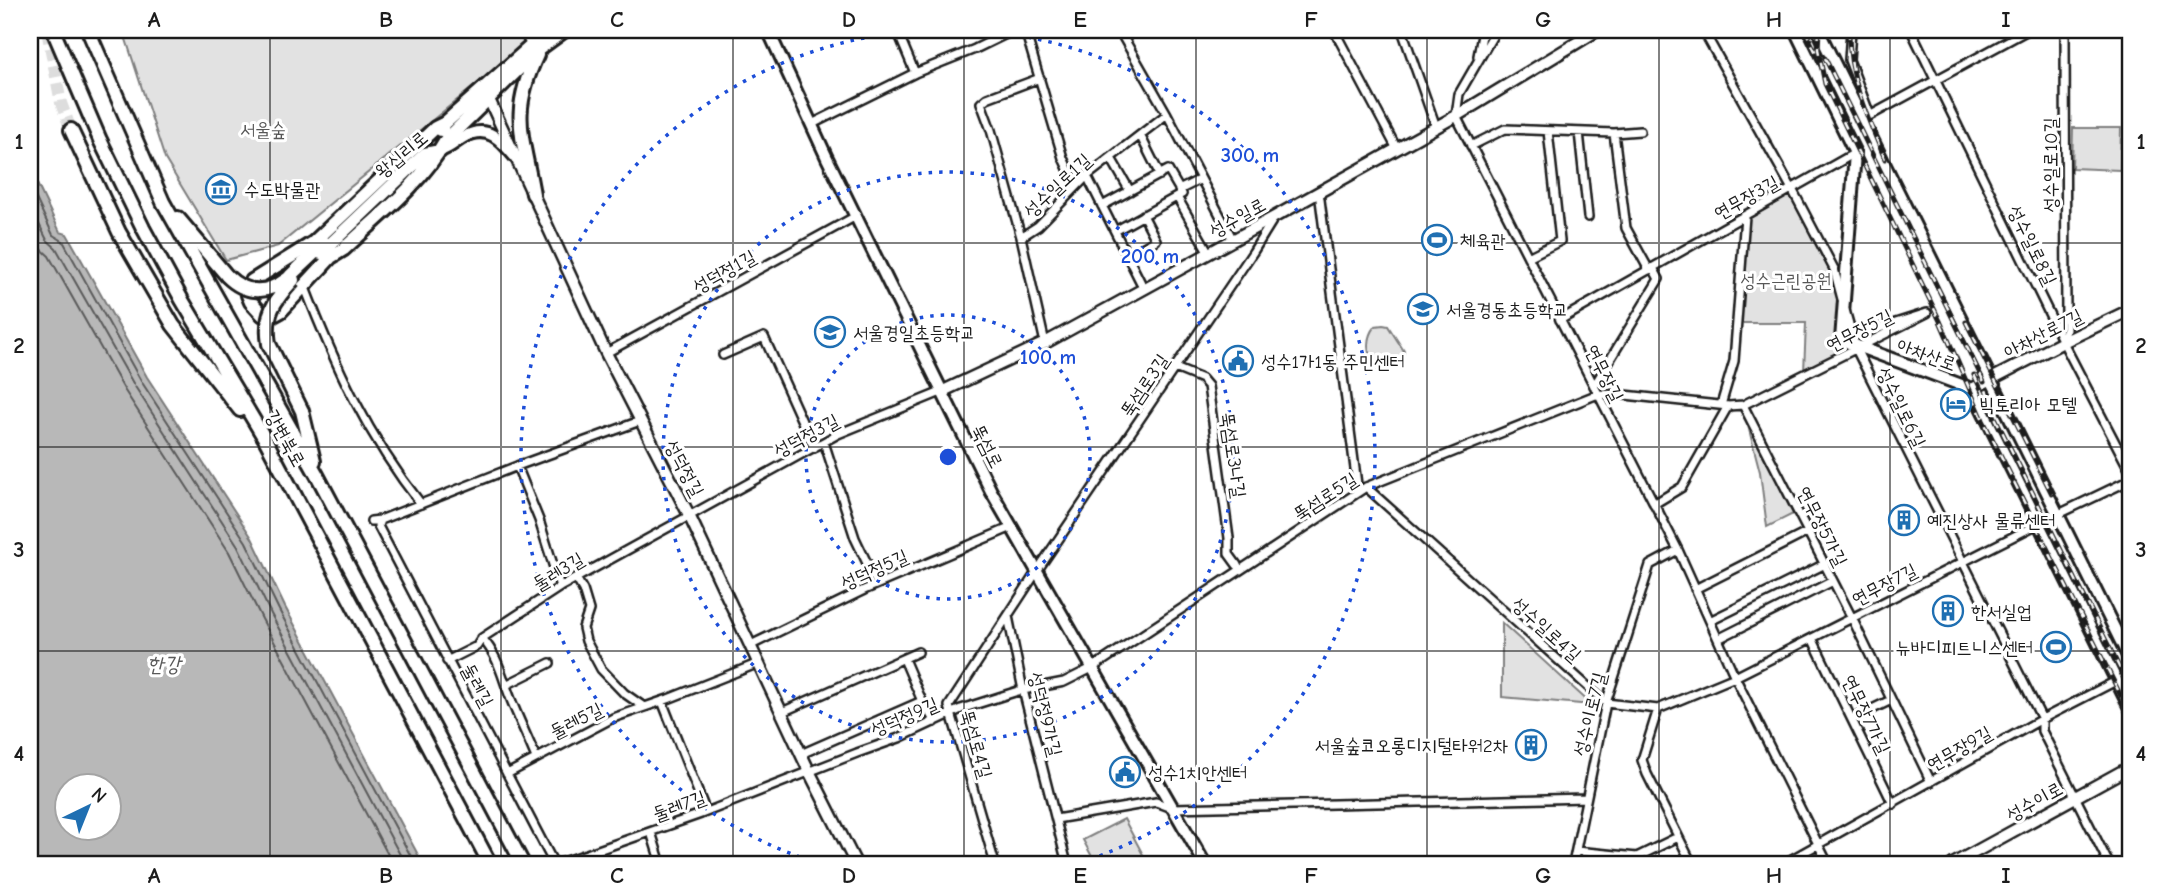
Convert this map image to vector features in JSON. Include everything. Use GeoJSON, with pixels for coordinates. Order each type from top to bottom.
{"type":"FeatureCollection","features":[{"type":"Feature","properties":{"kind":"main road","name":"강변북로"},"geometry":{"type":"LineString","coordinates":[[53,30],[100,140],[143,228],[182,300],[269,446],[490,864]]}},
{"type":"Feature","properties":{"kind":"main road","name":"강변북로"},"geometry":{"type":"LineString","coordinates":[[88,30],[163,202],[317,475],[523,864]]}},
{"type":"Feature","properties":{"kind":"main road","name":"왕십리로"},"geometry":{"type":"LineString","coordinates":[[414,161],[425,154],[440,150],[487,94],[551,30]]}},
{"type":"Feature","properties":{"kind":"main road","name":"왕십리로"},"geometry":{"type":"LineString","coordinates":[[535,48],[565,30]]}},
{"type":"Feature","properties":{"kind":"main road","name":"뚝섬로"},"geometry":{"type":"LineString","coordinates":[[768,30],[991,491],[1205,864]]}},
{"type":"Feature","properties":{"kind":"main road"},"geometry":{"type":"LineString","coordinates":[[1795,30],[1855,153],[1841,340]]}},
{"type":"Feature","properties":{"kind":"main road","name":"아차산로"},"geometry":{"type":"LineString","coordinates":[[1818,30],[1866,117],[1991,379],[2116,681],[2130,708]]}},
{"type":"Feature","properties":{"kind":"main road"},"geometry":{"type":"LineString","coordinates":[[533,194],[522,146],[519,118],[535,48]]}},
{"type":"Feature","properties":{"kind":"main road","name":"왕십리로"},"geometry":{"type":"LineString","coordinates":[[296,280],[414,161],[445,123],[487,94]]}},
{"type":"Feature","properties":{"kind":"main road"},"geometry":{"type":"LineString","coordinates":[[296,280],[281,311],[270,317],[262,315],[248,295],[249,287],[257,277],[310,246],[435,128],[445,123]]}},
{"type":"Feature","properties":{"kind":"main road"},"geometry":{"type":"LineString","coordinates":[[71,130],[119,232],[173,325],[269,446]]}},
{"type":"Feature","properties":{"kind":"main road"},"geometry":{"type":"LineString","coordinates":[[317,475],[302,411],[274,355],[267,332],[270,312],[276,300],[296,280],[344,249],[419,177],[440,150],[450,148],[467,135],[485,132],[499,138],[516,158]]}},
{"type":"Feature","properties":{"kind":"main road"},"geometry":{"type":"LineString","coordinates":[[163,202],[227,276],[240,287],[254,291],[296,280]]}},
{"type":"Feature","properties":{"kind":"main road","name":"아차산로"},"geometry":{"type":"LineString","coordinates":[[1841,340],[1972,389],[2130,660]]}},
{"type":"Feature","properties":{"kind":"street"},"geometry":{"type":"LineString","coordinates":[[523,30],[535,48]]}},
{"type":"Feature","properties":{"kind":"street"},"geometry":{"type":"LineString","coordinates":[[897,30],[915,73]]}},
{"type":"Feature","properties":{"kind":"street"},"geometry":{"type":"LineString","coordinates":[[812,124],[915,73],[1014,30]]}},
{"type":"Feature","properties":{"kind":"street"},"geometry":{"type":"LineString","coordinates":[[1025,30],[1063,158],[1076,186]]}},
{"type":"Feature","properties":{"kind":"street"},"geometry":{"type":"LineString","coordinates":[[1119,30],[1167,114],[1233,240]]}},
{"type":"Feature","properties":{"kind":"street"},"geometry":{"type":"LineString","coordinates":[[1334,30],[1397,149]]}},
{"type":"Feature","properties":{"kind":"street"},"geometry":{"type":"LineString","coordinates":[[1402,30],[1436,127]]}},
{"type":"Feature","properties":{"kind":"street"},"geometry":{"type":"LineString","coordinates":[[1476,64],[1483,30]]}},
{"type":"Feature","properties":{"kind":"street"},"geometry":{"type":"LineString","coordinates":[[1456,116],[1459,94],[1496,30]]}},
{"type":"Feature","properties":{"kind":"street","name":"성수일로"},"geometry":{"type":"LineString","coordinates":[[941,392],[1045,343],[1233,240],[1456,116],[1598,30]]}},
{"type":"Feature","properties":{"kind":"street","name":"성수일로6길"},"geometry":{"type":"LineString","coordinates":[[1703,30],[1834,270],[1856,349],[2042,719],[2042,731],[2109,864]]}},
{"type":"Feature","properties":{"kind":"street","name":"아차산로"},"geometry":{"type":"LineString","coordinates":[[1850,30],[1849,60],[1866,117]]}},
{"type":"Feature","properties":{"kind":"street","name":"성수일로8길"},"geometry":{"type":"LineString","coordinates":[[1911,30],[2063,342],[2130,471]]}},
{"type":"Feature","properties":{"kind":"street"},"geometry":{"type":"LineString","coordinates":[[1866,117],[2028,30]]}},
{"type":"Feature","properties":{"kind":"street","name":"성수일로10길"},"geometry":{"type":"LineString","coordinates":[[2063,342],[2066,330],[2065,30]]}},
{"type":"Feature","properties":{"kind":"street"},"geometry":{"type":"LineString","coordinates":[[1021,237],[981,103],[987,97],[1040,78]]}},
{"type":"Feature","properties":{"kind":"street","name":"성덕정길"},"geometry":{"type":"LineString","coordinates":[[487,94],[606,353],[689,515],[809,771],[856,864]]}},
{"type":"Feature","properties":{"kind":"street","name":"성수일로1길"},"geometry":{"type":"LineString","coordinates":[[1045,343],[1021,237],[1038,226],[1087,176],[1167,114]]}},
{"type":"Feature","properties":{"kind":"street","name":"연무장길"},"geometry":{"type":"LineString","coordinates":[[1456,116],[1678,550],[1735,677],[1828,864]]}},
{"type":"Feature","properties":{"kind":"street"},"geometry":{"type":"LineString","coordinates":[[1471,146],[1504,129],[1614,133],[1640,131]]}},
{"type":"Feature","properties":{"kind":"street"},"geometry":{"type":"LineString","coordinates":[[1528,257],[1560,241],[1548,131]]}},
{"type":"Feature","properties":{"kind":"street"},"geometry":{"type":"LineString","coordinates":[[1578,132],[1588,217]]}},
{"type":"Feature","properties":{"kind":"street"},"geometry":{"type":"LineString","coordinates":[[1594,386],[1659,279],[1626,228],[1614,133]]}},
{"type":"Feature","properties":{"kind":"street"},"geometry":{"type":"LineString","coordinates":[[1140,135],[1160,175]]}},
{"type":"Feature","properties":{"kind":"street","name":"연무장3길"},"geometry":{"type":"LineString","coordinates":[[1560,320],[1855,153]]}},
{"type":"Feature","properties":{"kind":"street"},"geometry":{"type":"LineString","coordinates":[[1111,158],[1130,191]]}},
{"type":"Feature","properties":{"kind":"street"},"geometry":{"type":"LineString","coordinates":[[1102,206],[1168,170],[1209,253]]}},
{"type":"Feature","properties":{"kind":"street"},"geometry":{"type":"LineString","coordinates":[[1087,176],[1144,289]]}},
{"type":"Feature","properties":{"kind":"street"},"geometry":{"type":"LineString","coordinates":[[1115,231],[1201,179]]}},
{"type":"Feature","properties":{"kind":"street"},"geometry":{"type":"LineString","coordinates":[[1319,192],[1358,492]]}},
{"type":"Feature","properties":{"kind":"street"},"geometry":{"type":"LineString","coordinates":[[1128,256],[1156,240],[1143,215]]}},
{"type":"Feature","properties":{"kind":"street","name":"성덕정1길"},"geometry":{"type":"LineString","coordinates":[[606,353],[856,216]]}},
{"type":"Feature","properties":{"kind":"street","name":"뚝섬로3길"},"geometry":{"type":"LineString","coordinates":[[1037,571],[1275,216]]}},
{"type":"Feature","properties":{"kind":"street"},"geometry":{"type":"LineString","coordinates":[[1654,503],[1682,487],[1724,406],[1734,361],[1745,216]]}},
{"type":"Feature","properties":{"kind":"street"},"geometry":{"type":"LineString","coordinates":[[296,280],[360,412],[421,504]]}},
{"type":"Feature","properties":{"kind":"street","name":"아차산로7길"},"geometry":{"type":"LineString","coordinates":[[1972,389],[2130,310]]}},
{"type":"Feature","properties":{"kind":"street","name":"연무장5길"},"geometry":{"type":"LineString","coordinates":[[1598,394],[1724,406],[1743,405],[1927,313],[1841,340]]}},
{"type":"Feature","properties":{"kind":"street"},"geometry":{"type":"LineString","coordinates":[[723,355],[764,337],[814,448]]}},
{"type":"Feature","properties":{"kind":"street","name":"뚝섬로3나길"},"geometry":{"type":"LineString","coordinates":[[1175,368],[1202,379],[1208,386],[1229,554],[1237,565]]}},
{"type":"Feature","properties":{"kind":"street","name":"성덕정3길"},"geometry":{"type":"LineString","coordinates":[[689,515],[838,434],[941,392]]}},
{"type":"Feature","properties":{"kind":"street","name":"뚝섬로5길"},"geometry":{"type":"LineString","coordinates":[[1092,668],[1366,487],[1598,394]]}},
{"type":"Feature","properties":{"kind":"street","name":"연무장5가길"},"geometry":{"type":"LineString","coordinates":[[1743,405],[1852,618],[1931,782]]}},
{"type":"Feature","properties":{"kind":"street"},"geometry":{"type":"LineString","coordinates":[[371,521],[380,520],[640,421]]}},
{"type":"Feature","properties":{"kind":"street"},"geometry":{"type":"LineString","coordinates":[[824,442],[855,538],[877,584]]}},
{"type":"Feature","properties":{"kind":"street"},"geometry":{"type":"LineString","coordinates":[[517,466],[539,520],[560,586]]}},
{"type":"Feature","properties":{"kind":"street","name":"연무장7길"},"geometry":{"type":"LineString","coordinates":[[1735,677],[2130,480]]}},
{"type":"Feature","properties":{"kind":"street","name":"성수일로4길"},"geometry":{"type":"LineString","coordinates":[[1366,487],[1606,704]]}},
{"type":"Feature","properties":{"kind":"street","name":"둘레3길"},"geometry":{"type":"LineString","coordinates":[[447,661],[477,646],[482,638],[560,586],[689,515]]}},
{"type":"Feature","properties":{"kind":"street","name":"둘레길"},"geometry":{"type":"LineString","coordinates":[[380,520],[378,526],[447,661],[556,864]]}},
{"type":"Feature","properties":{"kind":"street","name":"성덕정5길"},"geometry":{"type":"LineString","coordinates":[[751,645],[877,584],[1012,527]]}},
{"type":"Feature","properties":{"kind":"street"},"geometry":{"type":"LineString","coordinates":[[1695,589],[1808,531]]}},
{"type":"Feature","properties":{"kind":"street","name":"성수이로7길"},"geometry":{"type":"LineString","coordinates":[[1573,864],[1606,704],[1650,565],[1678,550]]}},
{"type":"Feature","properties":{"kind":"street"},"geometry":{"type":"LineString","coordinates":[[1710,621],[1825,564]]}},
{"type":"Feature","properties":{"kind":"street","name":"뚝섬로4길"},"geometry":{"type":"LineString","coordinates":[[995,864],[949,706],[1037,571]]}},
{"type":"Feature","properties":{"kind":"street"},"geometry":{"type":"LineString","coordinates":[[576,578],[589,610],[583,628],[586,641],[600,669],[644,708]]}},
{"type":"Feature","properties":{"kind":"street"},"geometry":{"type":"LineString","coordinates":[[1718,639],[1833,581]]}},
{"type":"Feature","properties":{"kind":"street","name":"성덕정9가길"},"geometry":{"type":"LineString","coordinates":[[1008,616],[1023,690],[1068,864]]}},
{"type":"Feature","properties":{"kind":"street"},"geometry":{"type":"LineString","coordinates":[[482,638],[494,654],[536,758]]}},
{"type":"Feature","properties":{"kind":"street","name":"연무장7가길"},"geometry":{"type":"LineString","coordinates":[[1812,638],[1893,804]]}},
{"type":"Feature","properties":{"kind":"street"},"geometry":{"type":"LineString","coordinates":[[782,712],[918,652]]}},
{"type":"Feature","properties":{"kind":"street"},"geometry":{"type":"LineString","coordinates":[[904,659],[922,701],[935,722]]}},
{"type":"Feature","properties":{"kind":"street"},"geometry":{"type":"LineString","coordinates":[[506,685],[550,663]]}},
{"type":"Feature","properties":{"kind":"street","name":"둘레5길"},"geometry":{"type":"LineString","coordinates":[[507,774],[613,718],[759,663]]}},
{"type":"Feature","properties":{"kind":"street","name":"성덕정9길"},"geometry":{"type":"LineString","coordinates":[[809,771],[899,738],[951,714],[1023,690],[1064,682],[1092,668]]}},
{"type":"Feature","properties":{"kind":"street"},"geometry":{"type":"LineString","coordinates":[[1606,704],[1658,709],[1735,677]]}},
{"type":"Feature","properties":{"kind":"street","name":"연무장9길"},"geometry":{"type":"LineString","coordinates":[[1783,864],[2042,719],[2116,681]]}},
{"type":"Feature","properties":{"kind":"street"},"geometry":{"type":"LineString","coordinates":[[1852,719],[1892,700]]}},
{"type":"Feature","properties":{"kind":"street"},"geometry":{"type":"LineString","coordinates":[[662,701],[706,812]]}},
{"type":"Feature","properties":{"kind":"street"},"geometry":{"type":"LineString","coordinates":[[802,754],[922,701]]}},
{"type":"Feature","properties":{"kind":"street"},"geometry":{"type":"LineString","coordinates":[[1658,709],[1642,760],[1692,864]]}},
{"type":"Feature","properties":{"kind":"street","name":"성수이로"},"geometry":{"type":"LineString","coordinates":[[1953,864],[2130,767]]}},
{"type":"Feature","properties":{"kind":"street","name":"둘레7길"},"geometry":{"type":"LineString","coordinates":[[556,864],[706,812],[809,771]]}},
{"type":"Feature","properties":{"kind":"street"},"geometry":{"type":"LineString","coordinates":[[1056,819],[1156,802],[1172,808],[1586,798]]}},
{"type":"Feature","properties":{"kind":"street"},"geometry":{"type":"LineString","coordinates":[[651,832],[661,864]]}},
{"type":"Feature","properties":{"kind":"street"},"geometry":{"type":"LineString","coordinates":[[1576,851],[1637,858],[1678,837]]}},
{"type":"Feature","properties":{"kind":"green space","name":"서울숲"},"geometry":{"type":"Polygon","coordinates":[[[123,30],[543,30],[278,246],[226,260],[165,159],[123,30]]]}},
{"type":"Feature","properties":{"kind":"green space"},"geometry":{"type":"Polygon","coordinates":[[[2073,128],[2121,128],[2120,170],[2072,168],[2073,128]]]}},
{"type":"Feature","properties":{"kind":"green space","name":"성수근린공원"},"geometry":{"type":"Polygon","coordinates":[[[1790,195],[1830,271],[1853,347],[1804,372],[1806,323],[1740,323],[1749,219],[1790,195]]]}},
{"type":"Feature","properties":{"kind":"green space"},"geometry":{"type":"Polygon","coordinates":[[[1375,326],[1388,326],[1404,351],[1398,365],[1385,370],[1374,368],[1368,346],[1369,336],[1375,326]]]}},
{"type":"Feature","properties":{"kind":"green space"},"geometry":{"type":"Polygon","coordinates":[[[1746,418],[1793,514],[1767,527],[1760,472],[1746,418]]]}},
{"type":"Feature","properties":{"kind":"green space"},"geometry":{"type":"Polygon","coordinates":[[[1502,623],[1592,705],[1502,697],[1502,623]]]}},
{"type":"Feature","properties":{"kind":"green space"},"geometry":{"type":"Polygon","coordinates":[[[1124,819],[1148,864],[1096,864],[1083,840],[1124,819]]]}},
{"type":"Feature","properties":{"kind":"water","name":"한강"},"geometry":{"type":"Polygon","coordinates":[[[30,169],[60,232],[67,234],[147,377],[252,538],[285,607],[423,864],[30,864],[30,169]]]}},
{"type":"Feature","properties":{"kind":"tunnel"},"geometry":{"type":"LineString","coordinates":[[47,30],[61,103],[71,130]]}},
{"type":"Feature","properties":{"kind":"railway"},"geometry":{"type":"LineString","coordinates":[[1805,30],[1817,55]]}},
{"type":"Feature","properties":{"kind":"railway"},"geometry":{"type":"LineString","coordinates":[[1819,30],[1818,49],[1825,84],[1940,321],[1983,420],[2130,714]]}},
{"type":"Feature","properties":{"kind":"railway"},"geometry":{"type":"LineString","coordinates":[[1849,30],[1855,80],[1885,159]]}},
{"type":"Feature","properties":{"kind":"railway"},"geometry":{"type":"LineString","coordinates":[[1825,58],[1984,382]]}},
{"type":"Feature","properties":{"kind":"railway"},"geometry":{"type":"LineString","coordinates":[[1966,322],[2052,494]]}},
{"type":"Feature","properties":{"kind":"railway"},"geometry":{"type":"LineString","coordinates":[[1974,375],[2130,689]]}},
{"type":"Feature","properties":{"kind":"place","name":"수도박물관"},"geometry":{"type":"Point","coordinates":[221,189]}},
{"type":"Feature","properties":{"kind":"place","name":"체육관"},"geometry":{"type":"Point","coordinates":[1437,240]}},
{"type":"Feature","properties":{"kind":"place","name":"서울경동초등학교"},"geometry":{"type":"Point","coordinates":[1423,309]}},
{"type":"Feature","properties":{"kind":"place","name":"서울경일초등학교"},"geometry":{"type":"Point","coordinates":[830,332]}},
{"type":"Feature","properties":{"kind":"place","name":"성수1가1동 주민센터"},"geometry":{"type":"Point","coordinates":[1238,361]}},
{"type":"Feature","properties":{"kind":"place","name":"빅토리아 모텔"},"geometry":{"type":"Point","coordinates":[1956,404]}},
{"type":"Feature","properties":{"kind":"place","name":"예진상사 물류센터"},"geometry":{"type":"Point","coordinates":[1904,520]}},
{"type":"Feature","properties":{"kind":"place","name":"한서실업"},"geometry":{"type":"Point","coordinates":[1948,611]}},
{"type":"Feature","properties":{"kind":"place","name":"뉴바디피트니스센터"},"geometry":{"type":"Point","coordinates":[2056,647]}},
{"type":"Feature","properties":{"kind":"place","name":"서울숲코오롱디지털타워2차"},"geometry":{"type":"Point","coordinates":[1531,745]}},
{"type":"Feature","properties":{"kind":"place","name":"성수1치안센터"},"geometry":{"type":"Point","coordinates":[1125,772]}}]}
